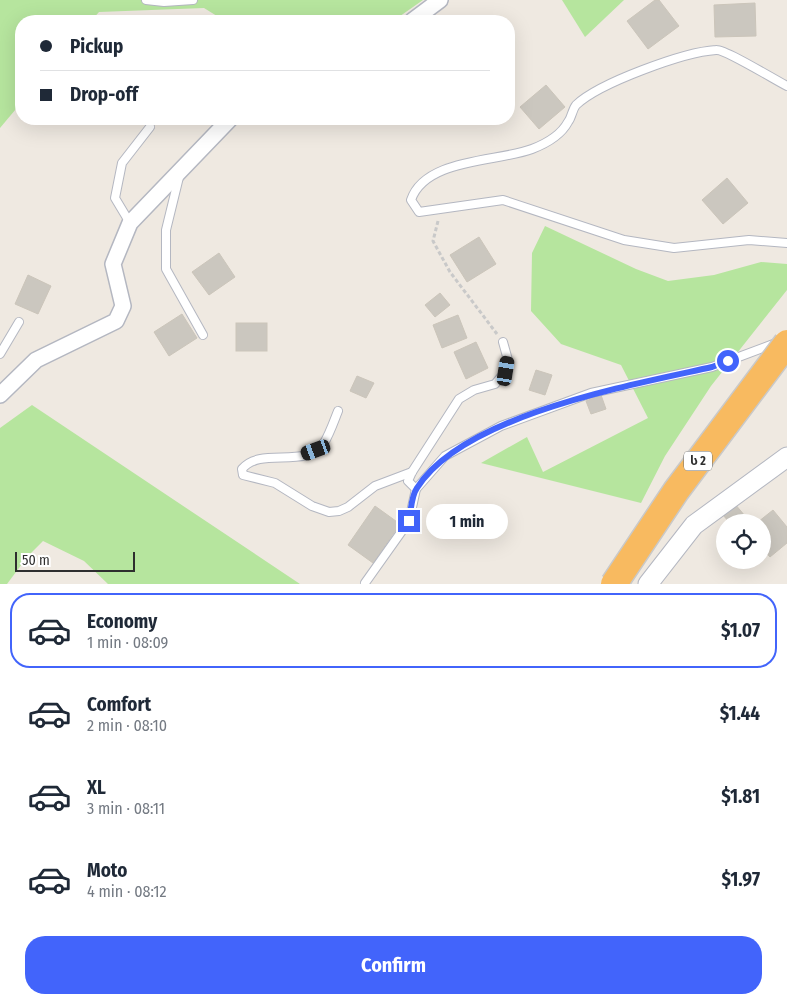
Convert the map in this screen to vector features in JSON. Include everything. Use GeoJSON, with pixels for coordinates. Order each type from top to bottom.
{"type":"FeatureCollection","features":[{"type":"Feature","properties":{"kind":"highway","name":"ს 2"},"geometry":{"type":"LineString","coordinates":[[614,584],[676,491],[787,344]]}},
{"type":"Feature","properties":{"kind":"street"},"geometry":{"type":"LineString","coordinates":[[420,15],[440,0]]}},
{"type":"Feature","properties":{"kind":"street"},"geometry":{"type":"LineString","coordinates":[[0,395],[36,360],[116,321],[123,306],[113,264],[130,223],[224,125]]}},
{"type":"Feature","properties":{"kind":"street"},"geometry":{"type":"LineString","coordinates":[[648,584],[694,525],[787,456]]}},
{"type":"Feature","properties":{"kind":"lane"},"geometry":{"type":"LineString","coordinates":[[146,0],[164,2],[193,0]]}},
{"type":"Feature","properties":{"kind":"lane"},"geometry":{"type":"LineString","coordinates":[[787,86],[718,49],[680,57],[588,95],[574,107],[568,123],[553,139],[531,149],[438,171],[414,191],[411,200],[419,212],[503,200],[624,240],[674,248],[750,240],[787,243]]}},
{"type":"Feature","properties":{"kind":"lane"},"geometry":{"type":"LineString","coordinates":[[130,223],[115,198],[122,164],[150,127]]}},
{"type":"Feature","properties":{"kind":"lane"},"geometry":{"type":"LineString","coordinates":[[181,170],[166,230],[166,269],[202,335]]}},
{"type":"Feature","properties":{"kind":"lane"},"geometry":{"type":"LineString","coordinates":[[0,354],[19,322]]}},
{"type":"Feature","properties":{"kind":"lane"},"geometry":{"type":"LineString","coordinates":[[416,489],[408,481],[412,472],[459,399],[474,390],[494,384],[506,371],[508,360],[504,342]]}},
{"type":"Feature","properties":{"kind":"lane"},"geometry":{"type":"LineString","coordinates":[[365,583],[409,521],[416,489],[445,456],[501,426],[591,393],[712,367],[778,342],[787,344]]}},
{"type":"Feature","properties":{"kind":"lane"},"geometry":{"type":"LineString","coordinates":[[338,411],[324,443],[316,450],[301,456],[256,460],[247,463],[242,469],[243,475],[275,483],[312,506],[329,512],[339,512],[375,486],[412,472]]}},
{"type":"Feature","properties":{"kind":"path"},"geometry":{"type":"LineString","coordinates":[[442,208],[433,241],[450,272],[504,342]]}},
{"type":"Feature","properties":{"kind":"green space"},"geometry":{"type":"Polygon","coordinates":[[[0,0],[423,0],[402,15],[215,15],[204,8],[99,12],[96,15],[15,15],[15,110],[0,128],[0,0]]]}},
{"type":"Feature","properties":{"kind":"green space"},"geometry":{"type":"Polygon","coordinates":[[[562,0],[624,0],[585,37],[562,0]]]}},
{"type":"Feature","properties":{"kind":"green space"},"geometry":{"type":"Polygon","coordinates":[[[545,226],[636,269],[668,281],[714,275],[761,262],[787,264],[787,290],[711,386],[665,456],[641,503],[481,463],[527,437],[543,472],[648,418],[621,365],[561,344],[531,311],[532,253],[545,226]]]}},
{"type":"Feature","properties":{"kind":"green space"},"geometry":{"type":"Polygon","coordinates":[[[32,405],[300,584],[108,584],[84,561],[43,541],[28,556],[7,584],[0,584],[0,428],[32,405]]]}},
{"type":"Feature","properties":{"kind":"building"},"geometry":{"type":"Polygon","coordinates":[[[655,0],[659,0],[679,26],[648,49],[627,21],[655,0]]]}},
{"type":"Feature","properties":{"kind":"building"},"geometry":{"type":"Polygon","coordinates":[[[755,3],[756,36],[715,37],[714,5],[755,3]]]}},
{"type":"Feature","properties":{"kind":"building"},"geometry":{"type":"Polygon","coordinates":[[[546,85],[565,107],[539,129],[520,107],[546,85]]]}},
{"type":"Feature","properties":{"kind":"building"},"geometry":{"type":"Polygon","coordinates":[[[727,178],[748,203],[723,224],[702,200],[727,178]]]}},
{"type":"Feature","properties":{"kind":"building"},"geometry":{"type":"Polygon","coordinates":[[[479,237],[496,264],[467,282],[450,255],[479,237]]]}},
{"type":"Feature","properties":{"kind":"building"},"geometry":{"type":"Polygon","coordinates":[[[219,253],[235,277],[209,295],[192,272],[219,253]]]}},
{"type":"Feature","properties":{"kind":"building"},"geometry":{"type":"Polygon","coordinates":[[[28,275],[51,286],[38,314],[15,304],[28,275]]]}},
{"type":"Feature","properties":{"kind":"building"},"geometry":{"type":"Polygon","coordinates":[[[440,293],[450,305],[435,317],[425,305],[440,293]]]}},
{"type":"Feature","properties":{"kind":"building"},"geometry":{"type":"Polygon","coordinates":[[[182,314],[197,338],[169,356],[154,332],[182,314]]]}},
{"type":"Feature","properties":{"kind":"building"},"geometry":{"type":"Polygon","coordinates":[[[458,315],[467,338],[442,348],[433,325],[458,315]]]}},
{"type":"Feature","properties":{"kind":"building"},"geometry":{"type":"Polygon","coordinates":[[[236,323],[267,323],[267,351],[236,351],[236,323]]]}},
{"type":"Feature","properties":{"kind":"building"},"geometry":{"type":"Polygon","coordinates":[[[476,342],[488,368],[466,379],[454,352],[476,342]]]}},
{"type":"Feature","properties":{"kind":"building"},"geometry":{"type":"Polygon","coordinates":[[[536,370],[552,375],[545,395],[529,390],[536,370]]]}},
{"type":"Feature","properties":{"kind":"building"},"geometry":{"type":"Polygon","coordinates":[[[357,376],[374,383],[366,398],[350,391],[357,376]]]}},
{"type":"Feature","properties":{"kind":"building"},"geometry":{"type":"Polygon","coordinates":[[[601,395],[606,409],[591,414],[586,401],[601,395]]]}},
{"type":"Feature","properties":{"kind":"building"},"geometry":{"type":"Polygon","coordinates":[[[735,504],[743,514],[724,514],[735,504]]]}},
{"type":"Feature","properties":{"kind":"building"},"geometry":{"type":"Polygon","coordinates":[[[375,506],[400,524],[373,563],[348,545],[375,506]]]}},
{"type":"Feature","properties":{"kind":"building"},"geometry":{"type":"Polygon","coordinates":[[[773,510],[787,527],[787,543],[771,556],[771,514],[768,514],[773,510]]]}},
{"type":"Feature","properties":{"kind":"route"},"geometry":{"type":"LineString","coordinates":[[409,521],[416,489],[445,456],[501,426],[591,393],[712,367],[728,361]]}}]}
